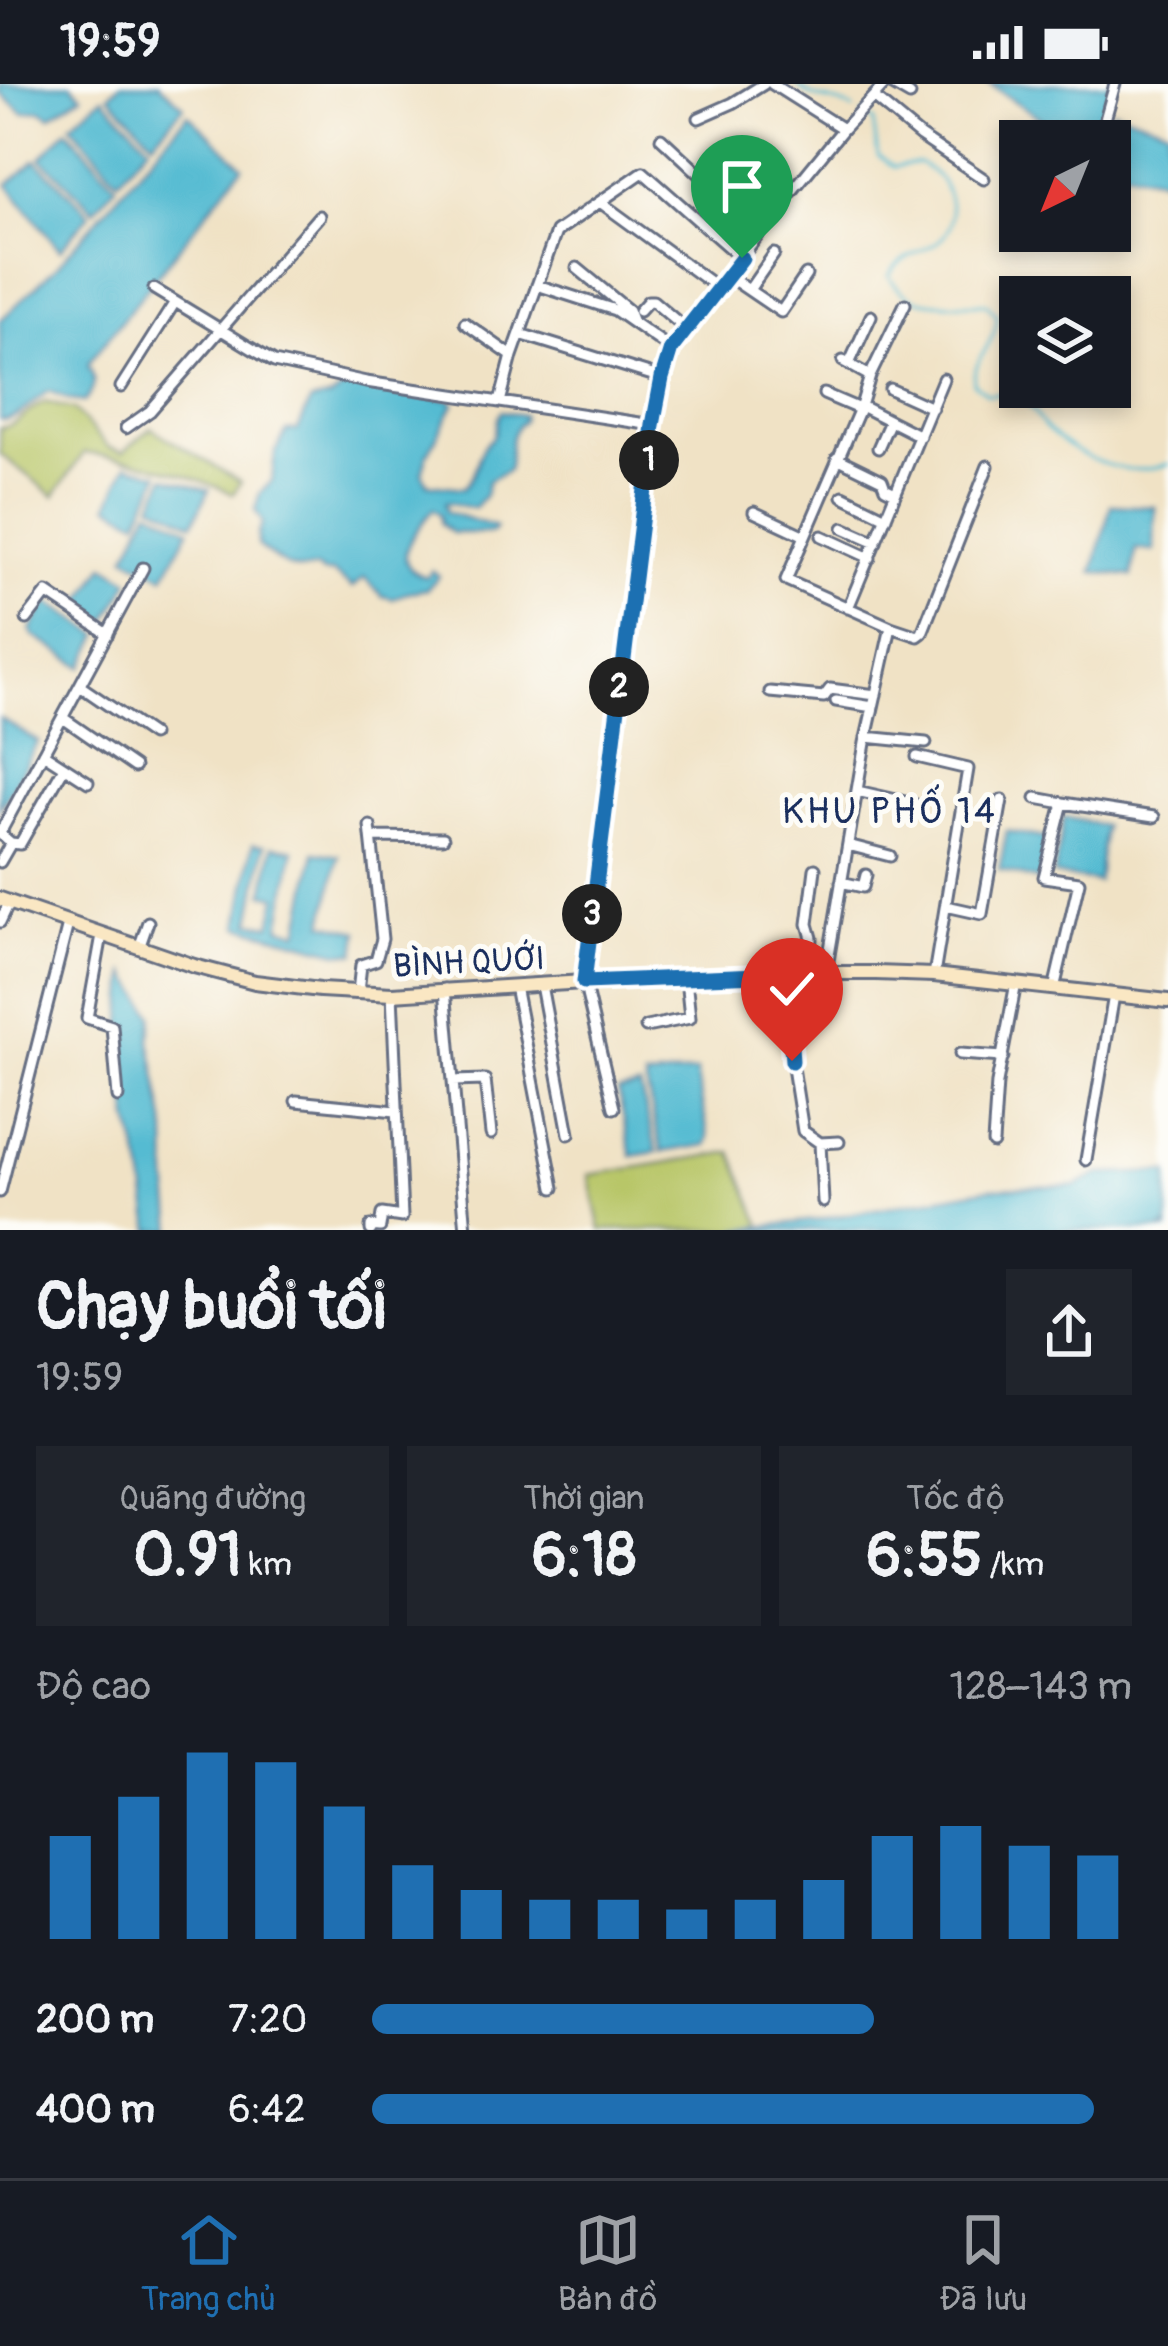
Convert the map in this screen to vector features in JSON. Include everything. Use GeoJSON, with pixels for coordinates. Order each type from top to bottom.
{"type":"FeatureCollection","features":[{"type":"Feature","properties":{"kind":"main road","name":"BÌNH QUỚI"},"geometry":{"type":"LineString","coordinates":[[4,901],[194,967],[255,982],[358,992],[826,973],[934,975],[1168,1001]]}},
{"type":"Feature","properties":{"kind":"street"},"geometry":{"type":"LineString","coordinates":[[699,118],[768,84],[847,124]]}},
{"type":"Feature","properties":{"kind":"street"},"geometry":{"type":"LineString","coordinates":[[614,1108],[584,982],[662,378],[671,349],[847,124],[888,84],[910,95]]}},
{"type":"Feature","properties":{"kind":"street"},"geometry":{"type":"LineString","coordinates":[[1105,120],[1115,84]]}},
{"type":"Feature","properties":{"kind":"street"},"geometry":{"type":"LineString","coordinates":[[869,103],[984,179]]}},
{"type":"Feature","properties":{"kind":"street"},"geometry":{"type":"LineString","coordinates":[[661,138],[761,231]]}},
{"type":"Feature","properties":{"kind":"street"},"geometry":{"type":"LineString","coordinates":[[500,402],[556,232],[643,172],[742,258]]}},
{"type":"Feature","properties":{"kind":"street"},"geometry":{"type":"LineString","coordinates":[[600,202],[718,288]]}},
{"type":"Feature","properties":{"kind":"street"},"geometry":{"type":"LineString","coordinates":[[126,428],[150,411],[319,216]]}},
{"type":"Feature","properties":{"kind":"street"},"geometry":{"type":"LineString","coordinates":[[749,290],[774,254]]}},
{"type":"Feature","properties":{"kind":"street"},"geometry":{"type":"LineString","coordinates":[[577,268],[671,349]]}},
{"type":"Feature","properties":{"kind":"street"},"geometry":{"type":"LineString","coordinates":[[728,276],[781,312],[806,274]]}},
{"type":"Feature","properties":{"kind":"street"},"geometry":{"type":"LineString","coordinates":[[537,285],[635,315]]}},
{"type":"Feature","properties":{"kind":"street"},"geometry":{"type":"LineString","coordinates":[[154,289],[274,362],[366,382],[653,425]]}},
{"type":"Feature","properties":{"kind":"street"},"geometry":{"type":"LineString","coordinates":[[635,315],[651,301],[687,330]]}},
{"type":"Feature","properties":{"kind":"street"},"geometry":{"type":"LineString","coordinates":[[121,387],[176,302]]}},
{"type":"Feature","properties":{"kind":"street"},"geometry":{"type":"LineString","coordinates":[[904,304],[786,580],[890,627],[922,634],[988,466]]}},
{"type":"Feature","properties":{"kind":"street"},"geometry":{"type":"LineString","coordinates":[[870,376],[846,363],[871,316]]}},
{"type":"Feature","properties":{"kind":"street"},"geometry":{"type":"LineString","coordinates":[[465,323],[512,356]]}},
{"type":"Feature","properties":{"kind":"street"},"geometry":{"type":"LineString","coordinates":[[520,334],[662,378]]}},
{"type":"Feature","properties":{"kind":"street"},"geometry":{"type":"LineString","coordinates":[[848,608],[943,379]]}},
{"type":"Feature","properties":{"kind":"street"},"geometry":{"type":"LineString","coordinates":[[890,389],[932,408]]}},
{"type":"Feature","properties":{"kind":"street"},"geometry":{"type":"LineString","coordinates":[[824,394],[920,436]]}},
{"type":"Feature","properties":{"kind":"street"},"geometry":{"type":"LineString","coordinates":[[878,448],[890,421]]}},
{"type":"Feature","properties":{"kind":"street"},"geometry":{"type":"LineString","coordinates":[[837,458],[882,480],[895,493]]}},
{"type":"Feature","properties":{"kind":"street"},"geometry":{"type":"LineString","coordinates":[[843,496],[886,517]]}},
{"type":"Feature","properties":{"kind":"street"},"geometry":{"type":"LineString","coordinates":[[754,512],[805,536]]}},
{"type":"Feature","properties":{"kind":"street"},"geometry":{"type":"LineString","coordinates":[[844,528],[876,542]]}},
{"type":"Feature","properties":{"kind":"street"},"geometry":{"type":"LineString","coordinates":[[822,536],[870,558]]}},
{"type":"Feature","properties":{"kind":"street"},"geometry":{"type":"LineString","coordinates":[[64,767],[20,844],[11,843],[0,833],[143,568]]}},
{"type":"Feature","properties":{"kind":"street"},"geometry":{"type":"LineString","coordinates":[[27,619],[47,593],[108,634]]}},
{"type":"Feature","properties":{"kind":"street"},"geometry":{"type":"LineString","coordinates":[[826,973],[890,627]]}},
{"type":"Feature","properties":{"kind":"street"},"geometry":{"type":"LineString","coordinates":[[80,686],[152,735]]}},
{"type":"Feature","properties":{"kind":"street"},"geometry":{"type":"LineString","coordinates":[[770,692],[824,697],[830,689],[874,701]]}},
{"type":"Feature","properties":{"kind":"street"},"geometry":{"type":"LineString","coordinates":[[836,701],[874,701]]}},
{"type":"Feature","properties":{"kind":"street"},"geometry":{"type":"LineString","coordinates":[[62,718],[134,767]]}},
{"type":"Feature","properties":{"kind":"street"},"geometry":{"type":"LineString","coordinates":[[866,737],[926,742]]}},
{"type":"Feature","properties":{"kind":"street"},"geometry":{"type":"LineString","coordinates":[[43,753],[88,782]]}},
{"type":"Feature","properties":{"kind":"street"},"geometry":{"type":"LineString","coordinates":[[917,757],[968,769],[934,975]]}},
{"type":"Feature","properties":{"kind":"street"},"geometry":{"type":"LineString","coordinates":[[857,791],[914,804]]}},
{"type":"Feature","properties":{"kind":"street"},"geometry":{"type":"LineString","coordinates":[[1036,798],[1154,818]]}},
{"type":"Feature","properties":{"kind":"street"},"geometry":{"type":"LineString","coordinates":[[946,906],[982,914],[1002,800]]}},
{"type":"Feature","properties":{"kind":"street"},"geometry":{"type":"LineString","coordinates":[[1054,989],[1079,882],[1044,877],[1063,803]]}},
{"type":"Feature","properties":{"kind":"street"},"geometry":{"type":"LineString","coordinates":[[358,992],[361,965],[376,960],[382,939],[371,832],[443,838]]}},
{"type":"Feature","properties":{"kind":"street"},"geometry":{"type":"LineString","coordinates":[[0,862],[11,843]]}},
{"type":"Feature","properties":{"kind":"street"},"geometry":{"type":"LineString","coordinates":[[848,844],[890,856]]}},
{"type":"Feature","properties":{"kind":"street"},"geometry":{"type":"LineString","coordinates":[[810,973],[808,924],[815,869]]}},
{"type":"Feature","properties":{"kind":"street"},"geometry":{"type":"LineString","coordinates":[[841,882],[863,887],[866,875]]}},
{"type":"Feature","properties":{"kind":"street"},"geometry":{"type":"LineString","coordinates":[[0,922],[4,901]]}},
{"type":"Feature","properties":{"kind":"street"},"geometry":{"type":"LineString","coordinates":[[140,948],[148,922]]}},
{"type":"Feature","properties":{"kind":"street"},"geometry":{"type":"LineString","coordinates":[[0,1192],[68,925]]}},
{"type":"Feature","properties":{"kind":"street"},"geometry":{"type":"LineString","coordinates":[[102,935],[87,1018],[112,1026],[118,1097]]}},
{"type":"Feature","properties":{"kind":"street"},"geometry":{"type":"LineString","coordinates":[[786,974],[803,1131],[820,1143],[839,1142]]}},
{"type":"Feature","properties":{"kind":"street"},"geometry":{"type":"LineString","coordinates":[[646,1027],[690,1018],[686,979]]}},
{"type":"Feature","properties":{"kind":"street"},"geometry":{"type":"LineString","coordinates":[[993,1143],[996,1089],[1016,983]]}},
{"type":"Feature","properties":{"kind":"street"},"geometry":{"type":"LineString","coordinates":[[541,985],[569,1134]]}},
{"type":"Feature","properties":{"kind":"street"},"geometry":{"type":"LineString","coordinates":[[515,986],[554,1188]]}},
{"type":"Feature","properties":{"kind":"street"},"geometry":{"type":"LineString","coordinates":[[445,989],[466,1230]]}},
{"type":"Feature","properties":{"kind":"street"},"geometry":{"type":"LineString","coordinates":[[392,994],[402,1217]]}},
{"type":"Feature","properties":{"kind":"street"},"geometry":{"type":"LineString","coordinates":[[1086,1160],[1114,995]]}},
{"type":"Feature","properties":{"kind":"street"},"geometry":{"type":"LineString","coordinates":[[960,1054],[1003,1057]]}},
{"type":"Feature","properties":{"kind":"street"},"geometry":{"type":"LineString","coordinates":[[453,1081],[485,1080],[491,1134]]}},
{"type":"Feature","properties":{"kind":"street"},"geometry":{"type":"LineString","coordinates":[[296,1101],[396,1111]]}},
{"type":"Feature","properties":{"kind":"street"},"geometry":{"type":"LineString","coordinates":[[820,1143],[823,1202]]}},
{"type":"Feature","properties":{"kind":"street"},"geometry":{"type":"LineString","coordinates":[[371,1230],[371,1226],[380,1227],[382,1214],[402,1217],[409,1230]]}},
{"type":"Feature","properties":{"kind":"green space"},"geometry":{"type":"Polygon","coordinates":[[[46,402],[74,410],[108,447],[123,452],[151,428],[241,482],[233,494],[160,468],[84,453],[54,496],[0,454],[0,428],[46,402]]]}},
{"type":"Feature","properties":{"kind":"green space"},"geometry":{"type":"Polygon","coordinates":[[[732,1152],[762,1227],[601,1230],[589,1175],[732,1152]]]}},
{"type":"Feature","properties":{"kind":"water"},"geometry":{"type":"Polygon","coordinates":[[[0,84],[71,84],[82,95],[50,116],[41,110],[24,113],[0,93],[0,84]]]}},
{"type":"Feature","properties":{"kind":"water"},"geometry":{"type":"Polygon","coordinates":[[[121,84],[159,84],[184,106],[153,141],[109,95],[121,84]]]}},
{"type":"Feature","properties":{"kind":"water"},"geometry":{"type":"Polygon","coordinates":[[[989,84],[1111,84],[1102,120],[1045,120],[989,84]]]}},
{"type":"Feature","properties":{"kind":"water"},"geometry":{"type":"Polygon","coordinates":[[[103,97],[149,145],[118,180],[71,124],[103,97]]]}},
{"type":"Feature","properties":{"kind":"water"},"geometry":{"type":"Polygon","coordinates":[[[1113,110],[1168,128],[1168,180],[1131,172],[1131,120],[1110,120],[1113,110]]]}},
{"type":"Feature","properties":{"kind":"water"},"geometry":{"type":"Polygon","coordinates":[[[188,114],[243,166],[90,361],[94,385],[84,402],[49,391],[20,413],[0,420],[0,321],[58,265],[188,114]]]}},
{"type":"Feature","properties":{"kind":"water"},"geometry":{"type":"Polygon","coordinates":[[[67,129],[116,185],[94,210],[41,158],[67,129]]]}},
{"type":"Feature","properties":{"kind":"water"},"geometry":{"type":"Polygon","coordinates":[[[36,160],[90,214],[60,250],[8,185],[36,160]]]}},
{"type":"Feature","properties":{"kind":"water"},"geometry":{"type":"Polygon","coordinates":[[[348,385],[451,400],[454,404],[422,473],[428,484],[463,488],[494,435],[501,411],[523,415],[512,437],[508,470],[488,481],[485,495],[474,508],[445,503],[447,512],[496,527],[492,533],[452,533],[433,509],[413,536],[407,564],[427,577],[432,570],[439,576],[427,589],[393,599],[382,596],[364,577],[352,588],[333,573],[286,565],[258,546],[263,523],[255,509],[260,493],[272,481],[275,452],[287,431],[298,430],[310,402],[332,397],[348,385]]]}},
{"type":"Feature","properties":{"kind":"water"},"geometry":{"type":"Polygon","coordinates":[[[127,465],[160,474],[138,521],[109,505],[127,465]]]}},
{"type":"Feature","properties":{"kind":"water"},"geometry":{"type":"Polygon","coordinates":[[[165,477],[209,490],[193,523],[153,504],[165,477]]]}},
{"type":"Feature","properties":{"kind":"water"},"geometry":{"type":"Polygon","coordinates":[[[1111,505],[1155,507],[1154,551],[1136,549],[1132,576],[1093,572],[1111,505]]]}},
{"type":"Feature","properties":{"kind":"water"},"geometry":{"type":"Polygon","coordinates":[[[150,509],[190,529],[164,576],[126,556],[150,509]]]}},
{"type":"Feature","properties":{"kind":"water"},"geometry":{"type":"Polygon","coordinates":[[[105,565],[130,580],[105,624],[78,606],[105,565]]]}},
{"type":"Feature","properties":{"kind":"water"},"geometry":{"type":"Polygon","coordinates":[[[48,602],[100,635],[83,667],[33,635],[31,630],[48,602]]]}},
{"type":"Feature","properties":{"kind":"water"},"geometry":{"type":"Polygon","coordinates":[[[0,718],[38,742],[0,809],[0,718]]]}},
{"type":"Feature","properties":{"kind":"water"},"geometry":{"type":"Polygon","coordinates":[[[1064,817],[1104,826],[1098,882],[1054,875],[1064,817]]]}},
{"type":"Feature","properties":{"kind":"water"},"geometry":{"type":"Polygon","coordinates":[[[1007,831],[1050,839],[1040,881],[999,870],[1007,831]]]}},
{"type":"Feature","properties":{"kind":"water"},"geometry":{"type":"Polygon","coordinates":[[[253,844],[265,845],[251,922],[271,925],[277,896],[264,893],[273,846],[294,850],[280,927],[299,932],[315,852],[339,856],[324,923],[359,931],[356,953],[239,926],[253,844]]]}},
{"type":"Feature","properties":{"kind":"water"},"geometry":{"type":"Polygon","coordinates":[[[127,973],[153,1015],[150,1040],[167,1132],[173,1230],[151,1230],[130,1120],[122,1071],[127,973]]]}},
{"type":"Feature","properties":{"kind":"water"},"geometry":{"type":"Polygon","coordinates":[[[696,1072],[707,1145],[662,1152],[645,1079],[696,1072]]]}},
{"type":"Feature","properties":{"kind":"water"},"geometry":{"type":"Polygon","coordinates":[[[640,1087],[657,1152],[632,1156],[618,1092],[640,1087]]]}},
{"type":"Feature","properties":{"kind":"water"},"geometry":{"type":"Polygon","coordinates":[[[1168,1172],[1168,1230],[734,1230],[991,1188],[1076,1186],[1099,1174],[1168,1172]]]}},
{"type":"Feature","properties":{"kind":"waterway"},"geometry":{"type":"LineString","coordinates":[[797,84],[809,94],[853,109]]}},
{"type":"Feature","properties":{"kind":"waterway"},"geometry":{"type":"LineString","coordinates":[[862,114],[873,121],[878,156],[894,167],[919,163],[945,188],[951,218],[947,231],[897,265],[889,276],[919,300],[987,304],[997,316],[973,383],[988,394],[1021,399],[1048,430],[1089,458],[1136,470],[1168,464]]}},
{"type":"Feature","properties":{"kind":"ferry route"},"geometry":{"type":"LineString","coordinates":[[1161,1230],[1168,1225]]}},
{"type":"Feature","properties":{"kind":"district","name":"KHU PHỐ 14"},"geometry":{"type":"Point","coordinates":[890,810]}},
{"type":"Feature","properties":{"kind":"route"},"geometry":{"type":"LineString","coordinates":[[742,258],[671,349],[662,378],[584,982],[786,974],[792,1061]]}}]}
